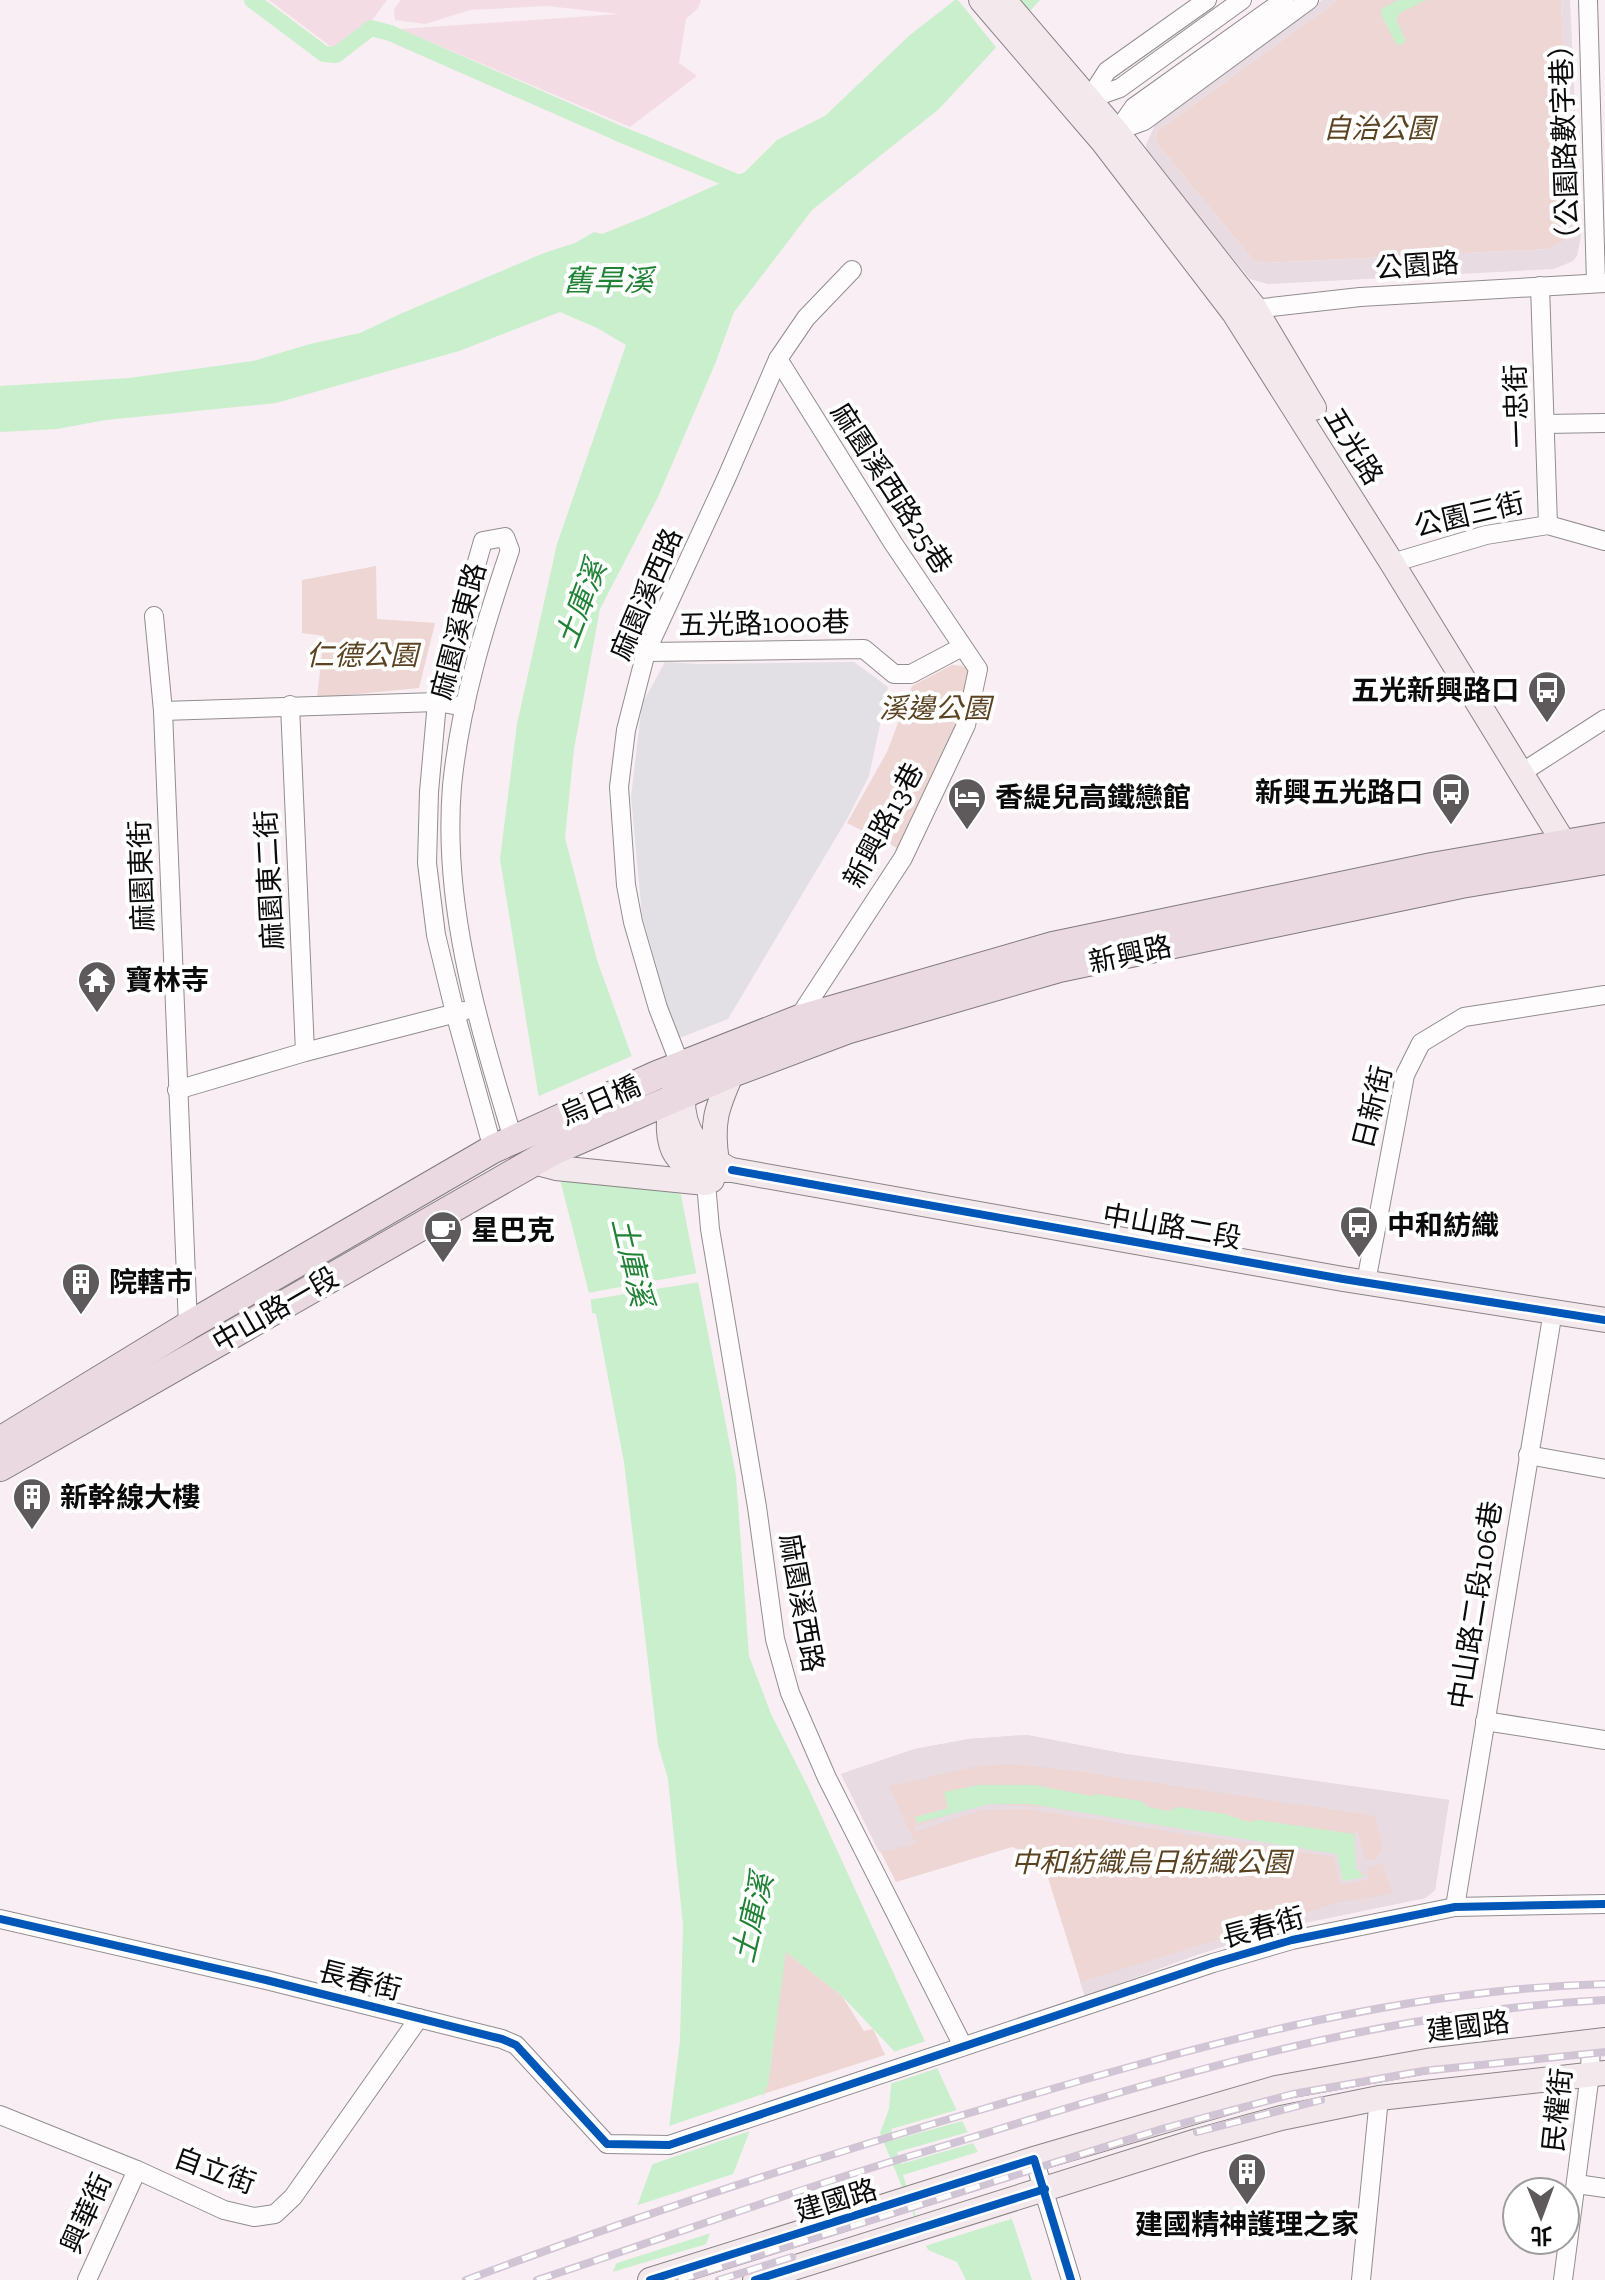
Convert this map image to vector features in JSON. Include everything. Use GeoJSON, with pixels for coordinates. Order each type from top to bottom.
{"type":"FeatureCollection","features":[{"type":"Feature","properties":{"kind":"main road"},"geometry":{"type":"LineString","coordinates":[[981,0],[1046,62]]}},
{"type":"Feature","properties":{"kind":"main road"},"geometry":{"type":"LineString","coordinates":[[1004,0],[1046,62]]}},
{"type":"Feature","properties":{"kind":"main road","name":"五光路"},"geometry":{"type":"LineString","coordinates":[[1046,62],[1110,136],[1244,310],[1532,766],[1594,850]]}},
{"type":"Feature","properties":{"kind":"main road","name":"五光路"},"geometry":{"type":"LineString","coordinates":[[1400,560],[1594,850]]}},
{"type":"Feature","properties":{"kind":"main road","name":"新興路"},"geometry":{"type":"LineString","coordinates":[[671,1088],[797,1020],[1053,946],[1432,867],[1594,850]]}},
{"type":"Feature","properties":{"kind":"main road","name":"新興路"},"geometry":{"type":"LineString","coordinates":[[671,1088],[732,1073],[849,1029],[1059,968],[1461,884],[1594,850]]}},
{"type":"Feature","properties":{"kind":"main road"},"geometry":{"type":"LineString","coordinates":[[545,1152],[718,1172],[713,1131],[718,1104],[732,1073]]}},
{"type":"Feature","properties":{"kind":"main road","name":"烏日橋"},"geometry":{"type":"LineString","coordinates":[[545,1152],[671,1088]]}},
{"type":"Feature","properties":{"kind":"main road","name":"中山路二段"},"geometry":{"type":"LineString","coordinates":[[671,1088],[669,1136],[676,1153],[692,1167],[1605,1320]]}},
{"type":"Feature","properties":{"kind":"main road","name":"中山路一段"},"geometry":{"type":"LineString","coordinates":[[0,1441],[188,1326],[503,1144],[545,1152]]}},
{"type":"Feature","properties":{"kind":"main road","name":"中山路一段"},"geometry":{"type":"LineString","coordinates":[[0,1467],[545,1152]]}},
{"type":"Feature","properties":{"kind":"main road","name":"建國路"},"geometry":{"type":"LineString","coordinates":[[650,2280],[1034,2159],[1276,2088],[1427,2061],[1598,2041]]}},
{"type":"Feature","properties":{"kind":"main road","name":"建國路"},"geometry":{"type":"LineString","coordinates":[[755,2280],[1197,2141],[1281,2118],[1379,2098],[1597,2074]]}},
{"type":"Feature","properties":{"kind":"street"},"geometry":{"type":"LineString","coordinates":[[1083,104],[1107,71],[1207,0]]}},
{"type":"Feature","properties":{"kind":"street"},"geometry":{"type":"LineString","coordinates":[[1083,104],[1120,88],[1242,0]]}},
{"type":"Feature","properties":{"kind":"street"},"geometry":{"type":"LineString","coordinates":[[1110,136],[1134,107],[1284,0]]}},
{"type":"Feature","properties":{"kind":"street"},"geometry":{"type":"LineString","coordinates":[[1110,136],[1144,121],[1309,0]]}},
{"type":"Feature","properties":{"kind":"street","name":"（公園路數字巷）"},"geometry":{"type":"LineString","coordinates":[[1588,0],[1599,152],[1601,283]]}},
{"type":"Feature","properties":{"kind":"street","name":"麻園溪西路"},"geometry":{"type":"LineString","coordinates":[[671,1088],[658,1008],[633,922],[626,885],[619,787],[626,730],[646,652],[778,359],[806,318],[852,270]]}},
{"type":"Feature","properties":{"kind":"street","name":"公園路"},"geometry":{"type":"LineString","coordinates":[[1244,310],[1360,297],[1601,283]]}},
{"type":"Feature","properties":{"kind":"street","name":"一忠街"},"geometry":{"type":"LineString","coordinates":[[1540,286],[1548,525]]}},
{"type":"Feature","properties":{"kind":"street","name":"麻園溪西路25巷"},"geometry":{"type":"LineString","coordinates":[[778,359],[962,647]]}},
{"type":"Feature","properties":{"kind":"street"},"geometry":{"type":"LineString","coordinates":[[1545,424],[1605,423]]}},
{"type":"Feature","properties":{"kind":"street","name":"公園三街"},"geometry":{"type":"LineString","coordinates":[[1400,560],[1486,535],[1548,525],[1605,541]]}},
{"type":"Feature","properties":{"kind":"street","name":"麻園溪東路"},"geometry":{"type":"LineString","coordinates":[[505,537],[510,550],[480,638],[465,707],[452,786],[451,836],[461,940],[503,1144],[455,1013],[436,935],[427,863],[429,792],[437,702],[483,541],[505,537]]}},
{"type":"Feature","properties":{"kind":"street","name":"麻園東街"},"geometry":{"type":"LineString","coordinates":[[154,616],[163,711],[188,1326]]}},
{"type":"Feature","properties":{"kind":"street","name":"五光路1000巷"},"geometry":{"type":"LineString","coordinates":[[646,652],[864,649],[894,674],[911,674],[962,647]]}},
{"type":"Feature","properties":{"kind":"street","name":"新興路13巷"},"geometry":{"type":"LineString","coordinates":[[797,1020],[903,858],[966,725],[978,669],[962,647]]}},
{"type":"Feature","properties":{"kind":"street"},"geometry":{"type":"LineString","coordinates":[[163,711],[437,702],[465,707]]}},
{"type":"Feature","properties":{"kind":"street","name":"麻園東二街"},"geometry":{"type":"LineString","coordinates":[[290,705],[305,1052]]}},
{"type":"Feature","properties":{"kind":"street"},"geometry":{"type":"LineString","coordinates":[[1532,766],[1605,719]]}},
{"type":"Feature","properties":{"kind":"street","name":"日新街"},"geometry":{"type":"LineString","coordinates":[[1366,1282],[1405,1075],[1421,1043],[1464,1017],[1605,995]]}},
{"type":"Feature","properties":{"kind":"street"},"geometry":{"type":"LineString","coordinates":[[177,1090],[305,1052],[474,1009]]}},
{"type":"Feature","properties":{"kind":"street","name":"麻園溪西路"},"geometry":{"type":"LineString","coordinates":[[718,1172],[710,1229],[757,1507],[775,1639],[786,1679],[827,1778],[963,2046]]}},
{"type":"Feature","properties":{"kind":"street","name":"中山路二段106巷"},"geometry":{"type":"LineString","coordinates":[[1455,1907],[1553,1311]]}},
{"type":"Feature","properties":{"kind":"street"},"geometry":{"type":"LineString","coordinates":[[1528,1455],[1605,1469]]}},
{"type":"Feature","properties":{"kind":"street"},"geometry":{"type":"LineString","coordinates":[[1485,1721],[1605,1740]]}},
{"type":"Feature","properties":{"kind":"street","name":"長春街"},"geometry":{"type":"LineString","coordinates":[[0,1919],[502,2039],[516,2045],[607,2144],[669,2145],[1213,1963],[1292,1940],[1455,1907],[1605,1904]]}},
{"type":"Feature","properties":{"kind":"street","name":"自立街"},"geometry":{"type":"LineString","coordinates":[[0,2115],[137,2170],[224,2210],[254,2217],[275,2214],[293,2197],[419,2018]]}},
{"type":"Feature","properties":{"kind":"street","name":"民權街"},"geometry":{"type":"LineString","coordinates":[[1578,2176],[1597,2074],[1598,2041]]}},
{"type":"Feature","properties":{"kind":"street"},"geometry":{"type":"LineString","coordinates":[[1361,2280],[1379,2098]]}},
{"type":"Feature","properties":{"kind":"street"},"geometry":{"type":"LineString","coordinates":[[1034,2159],[1071,2280]]}},
{"type":"Feature","properties":{"kind":"street","name":"興華街"},"geometry":{"type":"LineString","coordinates":[[87,2280],[137,2170]]}},
{"type":"Feature","properties":{"kind":"street"},"geometry":{"type":"LineString","coordinates":[[1581,2185],[1605,2188]]}},
{"type":"Feature","properties":{"kind":"street","name":"民權街"},"geometry":{"type":"LineString","coordinates":[[1563,2280],[1566,2256]]}},
{"type":"Feature","properties":{"kind":"shaded area"},"geometry":{"type":"Polygon","coordinates":[[[269,0],[387,0],[366,28],[355,31],[334,49],[269,0]]]}},
{"type":"Feature","properties":{"kind":"shaded area"},"geometry":{"type":"Polygon","coordinates":[[[401,0],[701,0],[698,8],[686,19],[679,63],[697,76],[630,127],[400,29],[620,14],[547,6],[470,10],[425,24],[395,20],[394,9],[401,0]]]}},
{"type":"Feature","properties":{"kind":"shaded area"},"geometry":{"type":"Polygon","coordinates":[[[1322,0],[1338,0],[1157,131],[1155,136],[1159,146],[1254,261],[1266,263],[1547,249],[1563,242],[1571,232],[1561,0],[1570,0],[1581,236],[1573,261],[1554,269],[1268,284],[1250,279],[1146,152],[1146,145],[1156,122],[1322,0]]]}},
{"type":"Feature","properties":{"kind":"shaded area"},"geometry":{"type":"Polygon","coordinates":[[[665,662],[854,662],[888,687],[869,776],[847,819],[728,1019],[677,1039],[642,915],[631,797],[642,704],[665,662]]]}},
{"type":"Feature","properties":{"kind":"shaded area"},"geometry":{"type":"Polygon","coordinates":[[[1027,1735],[1125,1754],[1449,1800],[1435,1890],[1425,1898],[1289,1926],[1196,1955],[1085,1996],[1080,1982],[1336,1903],[1393,1893],[1382,1864],[1367,1867],[1369,1884],[1364,1880],[1340,1885],[1334,1857],[1026,1809],[982,1810],[915,1832],[914,1827],[958,1811],[990,1804],[1047,1807],[1338,1854],[1343,1880],[1364,1874],[1356,1869],[1354,1832],[1358,1832],[1366,1861],[1376,1859],[1382,1847],[1375,1816],[1068,1770],[1012,1764],[978,1766],[889,1786],[916,1844],[879,1852],[841,1774],[915,1749],[969,1739],[1027,1735]]]}},
{"type":"Feature","properties":{"kind":"green space","name":"自治公園"},"geometry":{"type":"Polygon","coordinates":[[[1338,0],[1561,0],[1571,233],[1563,242],[1547,249],[1266,263],[1254,261],[1159,146],[1155,137],[1157,131],[1338,0]]]}},
{"type":"Feature","properties":{"kind":"green space","name":"仁德公園"},"geometry":{"type":"Polygon","coordinates":[[[376,566],[377,619],[435,623],[419,688],[317,698],[324,636],[302,633],[302,580],[376,566]]]}},
{"type":"Feature","properties":{"kind":"green space","name":"溪邊公園"},"geometry":{"type":"Polygon","coordinates":[[[952,665],[971,671],[965,714],[899,849],[847,823],[887,752],[912,686],[952,665]]]}},
{"type":"Feature","properties":{"kind":"green space","name":"中和紡織烏日紡織公園"},"geometry":{"type":"Polygon","coordinates":[[[1027,1735],[1125,1754],[1449,1800],[1435,1890],[1425,1898],[1289,1926],[1196,1955],[1085,1996],[1042,1859],[1012,1847],[896,1882],[841,1774],[915,1749],[969,1739],[1027,1735]]]}},
{"type":"Feature","properties":{"kind":"green space"},"geometry":{"type":"Polygon","coordinates":[[[785,1951],[842,1996],[864,2031],[873,2029],[885,2055],[763,2094],[768,2084],[785,1951]]]}},
{"type":"Feature","properties":{"kind":"water"},"geometry":{"type":"Polygon","coordinates":[[[955,0],[1040,0],[939,109],[812,210],[734,312],[658,497],[600,609],[574,749],[565,838],[597,960],[680,1190],[736,1476],[749,1656],[771,1714],[808,1787],[956,2109],[1013,2222],[1032,2280],[966,2280],[957,2262],[928,2250],[880,2133],[889,2109],[894,2051],[842,1996],[786,1952],[768,2084],[692,2280],[610,2280],[669,2128],[680,2041],[683,1925],[668,1779],[658,1745],[624,1462],[596,1314],[592,1313],[538,1093],[500,859],[517,724],[557,544],[626,345],[560,312],[459,351],[276,403],[106,420],[57,429],[0,432],[0,386],[129,378],[253,361],[360,333],[544,253],[575,243],[594,232],[602,234],[745,172],[777,140],[825,116],[910,35],[955,0]]]}},
{"type":"Feature","properties":{"kind":"water"},"geometry":{"type":"Polygon","coordinates":[[[1398,0],[1426,0],[1400,13],[1396,19],[1406,41],[1400,45],[1396,44],[1381,15],[1381,9],[1398,0]]]}},
{"type":"Feature","properties":{"kind":"water"},"geometry":{"type":"Polygon","coordinates":[[[979,1785],[1034,1785],[1091,1796],[1141,1801],[1148,1807],[1168,1811],[1179,1807],[1225,1814],[1248,1822],[1258,1820],[1354,1834],[1356,1868],[1364,1877],[1343,1881],[1337,1854],[1030,1804],[990,1804],[917,1823],[915,1817],[948,1808],[944,1792],[979,1785]]]}},
{"type":"Feature","properties":{"kind":"pier"},"geometry":{"type":"Polygon","coordinates":[[[958,0],[1018,0],[1031,16],[999,51],[958,0]]]}},
{"type":"Feature","properties":{"kind":"pier"},"geometry":{"type":"Polygon","coordinates":[[[634,1055],[663,1129],[681,1194],[557,1177],[539,1096],[634,1055]]]}},
{"type":"Feature","properties":{"kind":"pier"},"geometry":{"type":"Polygon","coordinates":[[[698,1273],[700,1282],[588,1300],[587,1293],[698,1273]]]}},
{"type":"Feature","properties":{"kind":"pier"},"geometry":{"type":"Polygon","coordinates":[[[929,2040],[941,2067],[887,2085],[890,2053],[929,2040]]]}},
{"type":"Feature","properties":{"kind":"pier"},"geometry":{"type":"Polygon","coordinates":[[[763,2094],[760,2114],[753,2130],[650,2165],[666,2127],[763,2094]]]}},
{"type":"Feature","properties":{"kind":"pier"},"geometry":{"type":"Polygon","coordinates":[[[960,2109],[966,2120],[894,2140],[891,2129],[960,2109]]]}},
{"type":"Feature","properties":{"kind":"pier"},"geometry":{"type":"Polygon","coordinates":[[[972,2131],[977,2142],[901,2164],[897,2152],[972,2131]]]}},
{"type":"Feature","properties":{"kind":"pier"},"geometry":{"type":"Polygon","coordinates":[[[981,2151],[1002,2191],[1011,2219],[925,2246],[903,2175],[981,2151]]]}},
{"type":"Feature","properties":{"kind":"pier"},"geometry":{"type":"Polygon","coordinates":[[[736,2173],[714,2232],[611,2265],[632,2207],[736,2173]]]}},
{"type":"Feature","properties":{"kind":"pier"},"geometry":{"type":"Polygon","coordinates":[[[710,2243],[695,2280],[606,2280],[609,2273],[710,2243]]]}},
{"type":"Feature","properties":{"kind":"waterway"},"geometry":{"type":"LineString","coordinates":[[252,0],[324,54],[336,55],[371,28],[390,33],[751,188]]}},
{"type":"Feature","properties":{"kind":"railway"},"geometry":{"type":"LineString","coordinates":[[466,2280],[594,2233],[788,2169],[1136,2065],[1290,2026],[1368,2010],[1525,1989],[1605,1984]]}},
{"type":"Feature","properties":{"kind":"railway"},"geometry":{"type":"LineString","coordinates":[[537,2280],[877,2166],[1229,2062],[1303,2044],[1453,2016],[1605,2000]]}},
{"type":"Feature","properties":{"kind":"railway"},"geometry":{"type":"LineString","coordinates":[[679,2280],[1165,2128],[1293,2094],[1423,2071],[1605,2052]]}},
{"type":"Feature","properties":{"kind":"railway"},"geometry":{"type":"LineString","coordinates":[[1197,2132],[1321,2100]]}},
{"type":"Feature","properties":{"kind":"railway"},"geometry":{"type":"LineString","coordinates":[[719,2280],[792,2257]]}},
{"type":"Feature","properties":{"kind":"cycle path"},"geometry":{"type":"LineString","coordinates":[[732,1170],[1343,1279],[1605,1320]]}},
{"type":"Feature","properties":{"kind":"cycle path"},"geometry":{"type":"LineString","coordinates":[[0,1919],[266,1980],[502,2039],[516,2045],[607,2144],[669,2145],[1213,1963],[1292,1940],[1455,1907],[1605,1904]]}},
{"type":"Feature","properties":{"kind":"cycle path"},"geometry":{"type":"LineString","coordinates":[[650,2280],[1034,2159],[1071,2280]]}},
{"type":"Feature","properties":{"kind":"cycle path"},"geometry":{"type":"LineString","coordinates":[[755,2280],[1045,2189]]}},
{"type":"Feature","properties":{"kind":"place","name":"五光新興路口"},"geometry":{"type":"Point","coordinates":[1547,724]}},
{"type":"Feature","properties":{"kind":"place","name":"新興五光路口"},"geometry":{"type":"Point","coordinates":[1451,826]}},
{"type":"Feature","properties":{"kind":"place","name":"香緹兒高鐵戀館"},"geometry":{"type":"Point","coordinates":[967,831]}},
{"type":"Feature","properties":{"kind":"place","name":"寶林寺"},"geometry":{"type":"Point","coordinates":[97,1014]}},
{"type":"Feature","properties":{"kind":"place","name":"中和紡織"},"geometry":{"type":"Point","coordinates":[1359,1259]}},
{"type":"Feature","properties":{"kind":"place","name":"星巴克"},"geometry":{"type":"Point","coordinates":[443,1264]}},
{"type":"Feature","properties":{"kind":"place","name":"院轄市"},"geometry":{"type":"Point","coordinates":[81,1316]}},
{"type":"Feature","properties":{"kind":"place","name":"新幹線大樓"},"geometry":{"type":"Point","coordinates":[32,1531]}},
{"type":"Feature","properties":{"kind":"place","name":"建國精神護理之家"},"geometry":{"type":"Point","coordinates":[1247,2206]}},
{"type":"Feature","properties":{"kind":"water label","name":"舊旱溪"},"geometry":{"type":"Point","coordinates":[608,281]}},
{"type":"Feature","properties":{"kind":"water label","name":"土庫溪"},"geometry":{"type":"Point","coordinates":[581,604]}},
{"type":"Feature","properties":{"kind":"water label","name":"土庫溪"},"geometry":{"type":"Point","coordinates":[632,1262]}},
{"type":"Feature","properties":{"kind":"water label","name":"土庫溪"},"geometry":{"type":"Point","coordinates":[753,1918]}}]}
